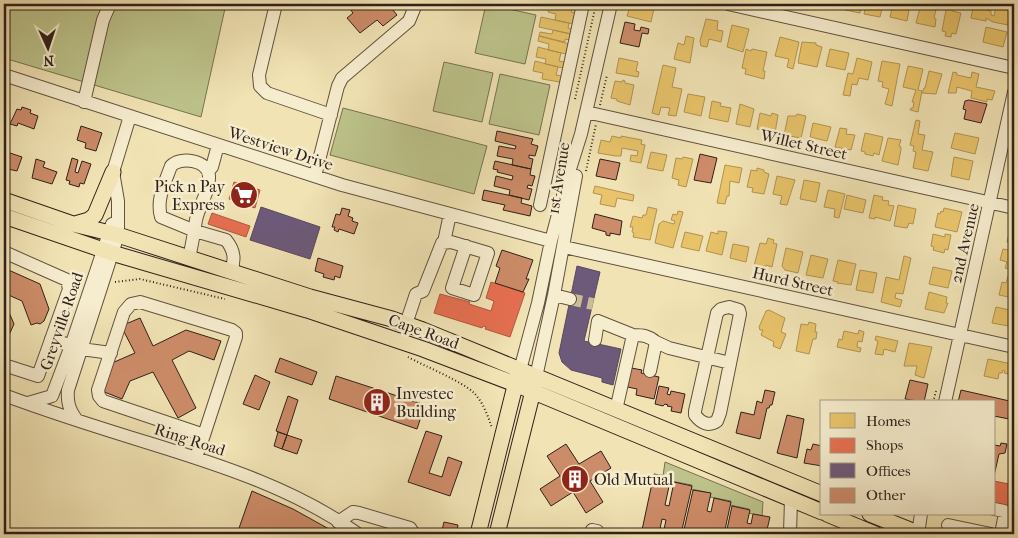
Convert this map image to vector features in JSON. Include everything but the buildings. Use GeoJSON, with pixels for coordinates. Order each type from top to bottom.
{"type":"FeatureCollection","features":[{"type":"Feature","properties":{"kind":"main road"},"geometry":{"type":"LineString","coordinates":[[73,224],[89,220],[95,215],[113,172]]}},
{"type":"Feature","properties":{"kind":"main road","name":"Cape Road"},"geometry":{"type":"LineString","coordinates":[[4,200],[73,224],[113,234],[310,297],[406,324],[517,377],[820,511]]}},
{"type":"Feature","properties":{"kind":"main road","name":"Cape Road"},"geometry":{"type":"LineString","coordinates":[[4,216],[107,251],[308,310],[424,349],[517,377]]}},
{"type":"Feature","properties":{"kind":"main road"},"geometry":{"type":"LineString","coordinates":[[478,534],[517,377]]}},
{"type":"Feature","properties":{"kind":"main road"},"geometry":{"type":"LineString","coordinates":[[497,534],[534,384]]}},
{"type":"Feature","properties":{"kind":"main road","name":"Cape Road"},"geometry":{"type":"LineString","coordinates":[[534,384],[616,410],[820,493]]}},
{"type":"Feature","properties":{"kind":"main road"},"geometry":{"type":"LineString","coordinates":[[832,516],[875,534]]}},
{"type":"Feature","properties":{"kind":"main road"},"geometry":{"type":"LineString","coordinates":[[875,516],[919,534]]}},
{"type":"Feature","properties":{"kind":"street"},"geometry":{"type":"LineString","coordinates":[[84,102],[103,20],[110,4]]}},
{"type":"Feature","properties":{"kind":"street"},"geometry":{"type":"LineString","coordinates":[[276,4],[259,76],[260,86],[267,93],[331,115]]}},
{"type":"Feature","properties":{"kind":"street"},"geometry":{"type":"LineString","coordinates":[[315,176],[338,86],[342,78],[409,21],[416,4]]}},
{"type":"Feature","properties":{"kind":"street"},"geometry":{"type":"LineString","coordinates":[[540,205],[583,4]]}},
{"type":"Feature","properties":{"kind":"street"},"geometry":{"type":"LineString","coordinates":[[581,134],[611,4]]}},
{"type":"Feature","properties":{"kind":"street"},"geometry":{"type":"LineString","coordinates":[[728,4],[1014,68]]}},
{"type":"Feature","properties":{"kind":"street","name":"Westview Drive"},"geometry":{"type":"LineString","coordinates":[[4,76],[315,176],[552,241]]}},
{"type":"Feature","properties":{"kind":"street","name":"2nd Avenue"},"geometry":{"type":"LineString","coordinates":[[945,400],[1014,92]]}},
{"type":"Feature","properties":{"kind":"street","name":"Willet Street"},"geometry":{"type":"LineString","coordinates":[[586,112],[1014,208]]}},
{"type":"Feature","properties":{"kind":"street"},"geometry":{"type":"LineString","coordinates":[[113,172],[130,116]]}},
{"type":"Feature","properties":{"kind":"street","name":"1st Avenue"},"geometry":{"type":"LineString","coordinates":[[517,377],[538,303],[570,169],[581,134]]}},
{"type":"Feature","properties":{"kind":"street","name":"1st Avenue"},"geometry":{"type":"LineString","coordinates":[[534,384],[564,247],[580,153],[581,134]]}},
{"type":"Feature","properties":{"kind":"street"},"geometry":{"type":"LineString","coordinates":[[208,171],[212,167],[218,145]]}},
{"type":"Feature","properties":{"kind":"street"},"geometry":{"type":"LineString","coordinates":[[189,258],[195,231],[196,219],[208,185],[209,176],[208,171],[202,166],[188,160],[173,163],[159,200],[161,216],[195,231],[226,240],[233,251],[235,261],[230,272]]}},
{"type":"Feature","properties":{"kind":"street","name":"Greyville Road"},"geometry":{"type":"LineString","coordinates":[[76,419],[69,408],[67,400],[68,390],[76,347],[113,234],[117,216],[118,202],[113,172]]}},
{"type":"Feature","properties":{"kind":"street"},"geometry":{"type":"LineString","coordinates":[[406,324],[416,294],[423,291],[439,248],[448,242],[454,215]]}},
{"type":"Feature","properties":{"kind":"street"},"geometry":{"type":"LineString","coordinates":[[448,242],[466,246]]}},
{"type":"Feature","properties":{"kind":"street","name":"Hurd Street"},"geometry":{"type":"LineString","coordinates":[[564,247],[1014,347]]}},
{"type":"Feature","properties":{"kind":"street"},"geometry":{"type":"LineString","coordinates":[[4,252],[67,280],[69,289],[38,376],[4,365]]}},
{"type":"Feature","properties":{"kind":"street"},"geometry":{"type":"LineString","coordinates":[[554,295],[570,298]]}},
{"type":"Feature","properties":{"kind":"street"},"geometry":{"type":"LineString","coordinates":[[196,457],[204,435],[236,337],[236,333],[232,330],[135,302],[124,312],[98,390],[99,396],[103,401],[204,435]]}},
{"type":"Feature","properties":{"kind":"street"},"geometry":{"type":"LineString","coordinates":[[721,308],[735,308],[740,314],[730,363],[717,421],[710,424],[705,424],[695,416],[707,358],[717,313],[721,308]]}},
{"type":"Feature","properties":{"kind":"street"},"geometry":{"type":"LineString","coordinates":[[595,340],[598,321],[634,335],[650,337],[669,348],[730,363]]}},
{"type":"Feature","properties":{"kind":"street"},"geometry":{"type":"LineString","coordinates":[[616,410],[634,335]]}},
{"type":"Feature","properties":{"kind":"street"},"geometry":{"type":"LineString","coordinates":[[51,339],[76,347],[111,352]]}},
{"type":"Feature","properties":{"kind":"street"},"geometry":{"type":"LineString","coordinates":[[650,371],[656,342]]}},
{"type":"Feature","properties":{"kind":"street","name":"Greyville Road"},"geometry":{"type":"LineString","coordinates":[[28,403],[52,396],[76,347]]}},
{"type":"Feature","properties":{"kind":"street","name":"Ring Road"},"geometry":{"type":"LineString","coordinates":[[4,395],[196,457],[260,481],[312,506],[358,534]]}},
{"type":"Feature","properties":{"kind":"street"},"geometry":{"type":"LineString","coordinates":[[790,534],[791,499]]}},
{"type":"Feature","properties":{"kind":"street"},"geometry":{"type":"LineString","coordinates":[[996,509],[1005,513],[1001,534]]}},
{"type":"Feature","properties":{"kind":"street"},"geometry":{"type":"LineString","coordinates":[[338,522],[353,512],[359,512],[410,528],[414,534]]}},
{"type":"Feature","properties":{"kind":"street"},"geometry":{"type":"LineString","coordinates":[[919,534],[921,516]]}},
{"type":"Feature","properties":{"kind":"street"},"geometry":{"type":"LineString","coordinates":[[948,525],[990,534]]}},
{"type":"Feature","properties":{"kind":"street"},"geometry":{"type":"LineString","coordinates":[[591,534],[592,530],[598,532],[597,534]]}},
{"type":"Feature","properties":{"kind":"path"},"geometry":{"type":"LineString","coordinates":[[115,282],[140,280],[233,301]]}},
{"type":"Feature","properties":{"kind":"path"},"geometry":{"type":"LineString","coordinates":[[403,355],[474,393],[484,407],[493,432]]}},
{"type":"Feature","properties":{"kind":"green space"},"geometry":{"type":"Polygon","coordinates":[[[4,4],[226,4],[201,117],[4,58],[4,4]]]}},
{"type":"Feature","properties":{"kind":"green space"},"geometry":{"type":"Polygon","coordinates":[[[486,4],[536,15],[525,64],[475,53],[486,4]]]}},
{"type":"Feature","properties":{"kind":"green space"},"geometry":{"type":"Polygon","coordinates":[[[444,62],[493,73],[482,122],[433,111],[444,62]]]}},
{"type":"Feature","properties":{"kind":"green space"},"geometry":{"type":"Polygon","coordinates":[[[500,74],[550,85],[539,135],[489,124],[500,74]]]}},
{"type":"Feature","properties":{"kind":"green space"},"geometry":{"type":"Polygon","coordinates":[[[343,108],[487,146],[474,194],[330,155],[343,108]]]}},
{"type":"Feature","properties":{"kind":"green space"},"geometry":{"type":"Polygon","coordinates":[[[665,462],[763,502],[762,516],[749,513],[749,509],[730,505],[731,501],[710,497],[710,493],[691,489],[692,485],[671,481],[671,477],[663,476],[665,462]]]}},
{"type":"Feature","properties":{"kind":"tunnel"},"geometry":{"type":"LineString","coordinates":[[570,299],[593,304]]}},
{"type":"Feature","properties":{"kind":"place","name":"Pick n Pay Express"},"geometry":{"type":"Point","coordinates":[244,195]}},
{"type":"Feature","properties":{"kind":"place","name":"Investec Building"},"geometry":{"type":"Point","coordinates":[377,402]}},
{"type":"Feature","properties":{"kind":"place","name":"Old Mutual"},"geometry":{"type":"Point","coordinates":[575,479]}}]}
